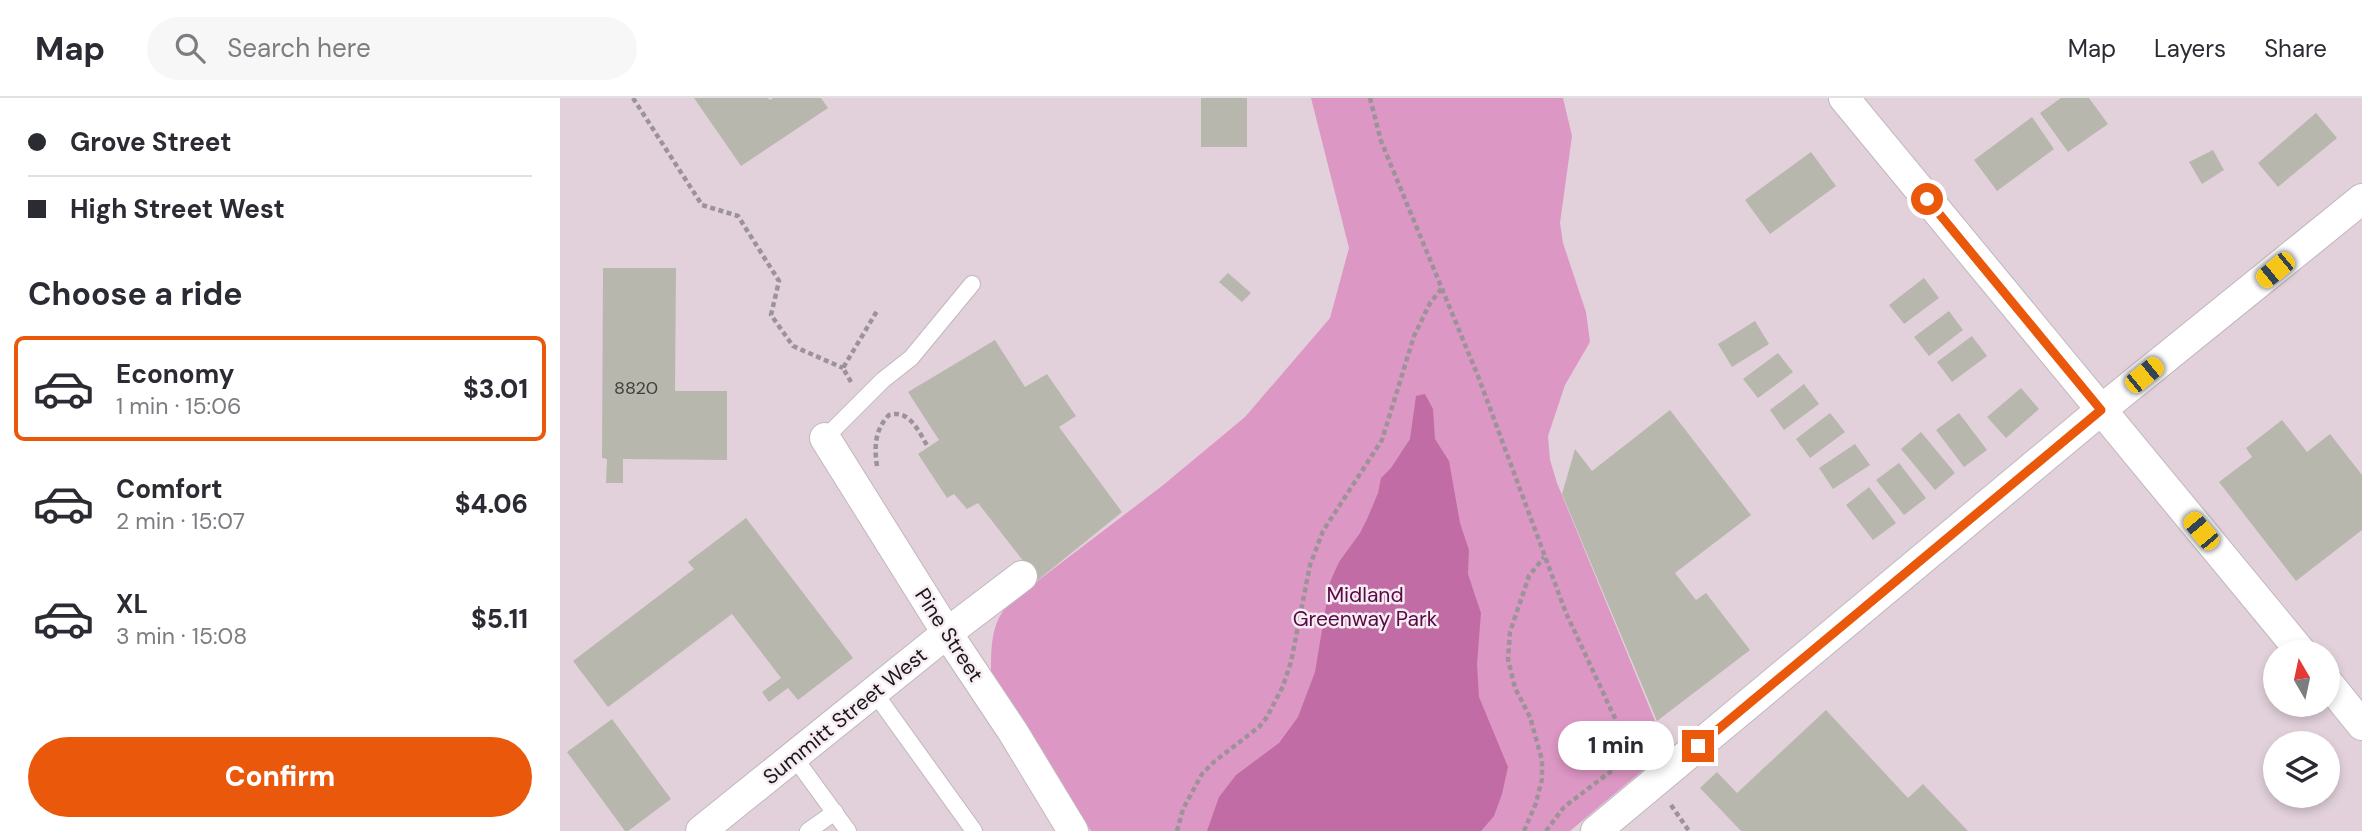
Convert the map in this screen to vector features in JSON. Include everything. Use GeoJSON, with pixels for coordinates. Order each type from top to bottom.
{"type":"FeatureCollection","features":[{"type":"Feature","properties":{"kind":"street"},"geometry":{"type":"LineString","coordinates":[[1844,98],[2291,640]]}},
{"type":"Feature","properties":{"kind":"street"},"geometry":{"type":"LineString","coordinates":[[1603,829],[2101,410],[2362,199]]}},
{"type":"Feature","properties":{"kind":"street","name":"Pine Street"},"geometry":{"type":"LineString","coordinates":[[825,438],[1073,831]]}},
{"type":"Feature","properties":{"kind":"street","name":"Summitt Street West"},"geometry":{"type":"LineString","coordinates":[[701,831],[947,632],[1022,576]]}},
{"type":"Feature","properties":{"kind":"street"},"geometry":{"type":"LineString","coordinates":[[2340,698],[2362,725]]}},
{"type":"Feature","properties":{"kind":"lane"},"geometry":{"type":"LineString","coordinates":[[825,438],[883,380],[911,358],[972,284]]}},
{"type":"Feature","properties":{"kind":"lane"},"geometry":{"type":"LineString","coordinates":[[874,692],[974,831]]}},
{"type":"Feature","properties":{"kind":"lane"},"geometry":{"type":"LineString","coordinates":[[794,757],[848,831]]}},
{"type":"Feature","properties":{"kind":"lane"},"geometry":{"type":"LineString","coordinates":[[808,831],[835,812]]}},
{"type":"Feature","properties":{"kind":"path"},"geometry":{"type":"LineString","coordinates":[[633,98],[702,205],[738,216],[779,281],[771,315],[793,346],[843,368]]}},
{"type":"Feature","properties":{"kind":"path"},"geometry":{"type":"LineString","coordinates":[[1372,100],[1381,141],[1478,376],[1566,613],[1614,716],[1647,769]]}},
{"type":"Feature","properties":{"kind":"path"},"geometry":{"type":"LineString","coordinates":[[1177,831],[1183,809],[1202,774],[1259,727],[1283,686],[1291,662],[1310,565],[1323,531],[1382,440],[1414,336],[1426,310],[1442,288]]}},
{"type":"Feature","properties":{"kind":"path"},"geometry":{"type":"LineString","coordinates":[[878,473],[875,451],[878,431],[890,415],[899,413],[911,420],[928,447]]}},
{"type":"Feature","properties":{"kind":"path"},"geometry":{"type":"LineString","coordinates":[[1524,831],[1536,803],[1542,779],[1542,760],[1530,717],[1515,688],[1508,659],[1510,632],[1529,576],[1544,556]]}},
{"type":"Feature","properties":{"kind":"path"},"geometry":{"type":"LineString","coordinates":[[1546,831],[1564,807],[1635,753]]}},
{"type":"Feature","properties":{"kind":"path"},"geometry":{"type":"LineString","coordinates":[[1666,797],[1689,831]]}},
{"type":"Feature","properties":{"kind":"shaded area"},"geometry":{"type":"Polygon","coordinates":[[[560,98],[2362,98],[2362,831],[560,831],[560,98]]]}},
{"type":"Feature","properties":{"kind":"shaded area"},"geometry":{"type":"Polygon","coordinates":[[[1425,394],[1433,409],[1435,439],[1449,461],[1460,523],[1469,550],[1468,574],[1481,613],[1477,664],[1479,697],[1508,767],[1494,816],[1481,831],[1207,831],[1219,797],[1236,775],[1279,743],[1298,717],[1315,672],[1330,582],[1339,562],[1368,517],[1381,478],[1410,439],[1416,396],[1425,394]]]}},
{"type":"Feature","properties":{"kind":"green space","name":"Midland Greenway Park"},"geometry":{"type":"Polygon","coordinates":[[[1311,98],[1563,98],[1572,136],[1560,223],[1563,243],[1586,312],[1590,342],[1565,385],[1548,436],[1550,460],[1557,483],[1667,750],[1570,831],[1091,831],[991,676],[993,634],[1006,607],[1162,486],[1245,417],[1330,318],[1349,248],[1311,98]]]}},
{"type":"Feature","properties":{"kind":"building"},"geometry":{"type":"Polygon","coordinates":[[[694,98],[821,98],[828,108],[741,166],[694,98]]]}},
{"type":"Feature","properties":{"kind":"building"},"geometry":{"type":"Polygon","coordinates":[[[1201,98],[1247,98],[1247,147],[1201,147],[1201,98]]]}},
{"type":"Feature","properties":{"kind":"building"},"geometry":{"type":"Polygon","coordinates":[[[2061,98],[2089,98],[2108,124],[2068,152],[2040,113],[2061,98]]]}},
{"type":"Feature","properties":{"kind":"building"},"geometry":{"type":"Polygon","coordinates":[[[2316,113],[2337,138],[2278,187],[2258,163],[2316,113]]]}},
{"type":"Feature","properties":{"kind":"building"},"geometry":{"type":"Polygon","coordinates":[[[2032,117],[2054,149],[1997,191],[1974,160],[2032,117]]]}},
{"type":"Feature","properties":{"kind":"building"},"geometry":{"type":"Polygon","coordinates":[[[2213,150],[2224,170],[2202,184],[2189,162],[2213,150]]]}},
{"type":"Feature","properties":{"kind":"building"},"geometry":{"type":"Polygon","coordinates":[[[1811,152],[1836,186],[1770,234],[1745,200],[1811,152]]]}},
{"type":"Feature","properties":{"kind":"building"},"geometry":{"type":"Polygon","coordinates":[[[603,268],[676,268],[675,391],[727,391],[727,460],[623,459],[623,483],[606,483],[607,459],[602,458],[603,268]]]}},
{"type":"Feature","properties":{"kind":"building"},"geometry":{"type":"Polygon","coordinates":[[[1228,273],[1251,293],[1242,302],[1219,282],[1228,273]]]}},
{"type":"Feature","properties":{"kind":"building"},"geometry":{"type":"Polygon","coordinates":[[[1924,278],[1939,298],[1904,324],[1889,305],[1924,278]]]}},
{"type":"Feature","properties":{"kind":"building"},"geometry":{"type":"Polygon","coordinates":[[[1949,311],[1963,330],[1929,356],[1914,337],[1949,311]]]}},
{"type":"Feature","properties":{"kind":"building"},"geometry":{"type":"Polygon","coordinates":[[[1755,321],[1769,344],[1732,367],[1718,344],[1755,321]]]}},
{"type":"Feature","properties":{"kind":"building"},"geometry":{"type":"Polygon","coordinates":[[[1972,336],[1987,356],[1952,382],[1937,362],[1972,336]]]}},
{"type":"Feature","properties":{"kind":"building"},"geometry":{"type":"Polygon","coordinates":[[[995,340],[1025,387],[1047,374],[1076,416],[1059,427],[1122,512],[1038,580],[978,503],[967,509],[954,494],[947,498],[918,454],[939,440],[908,392],[995,340]]]}},
{"type":"Feature","properties":{"kind":"building"},"geometry":{"type":"Polygon","coordinates":[[[1778,353],[1793,372],[1758,398],[1743,379],[1778,353]]]}},
{"type":"Feature","properties":{"kind":"building"},"geometry":{"type":"Polygon","coordinates":[[[1804,384],[1819,404],[1784,430],[1770,410],[1804,384]]]}},
{"type":"Feature","properties":{"kind":"building"},"geometry":{"type":"Polygon","coordinates":[[[2021,388],[2039,409],[2006,438],[1987,417],[2021,388]]]}},
{"type":"Feature","properties":{"kind":"building"},"geometry":{"type":"Polygon","coordinates":[[[1670,410],[1751,515],[1675,573],[1696,600],[1706,593],[1750,650],[1657,721],[1562,494],[1575,449],[1592,471],[1670,410]]]}},
{"type":"Feature","properties":{"kind":"building"},"geometry":{"type":"Polygon","coordinates":[[[1830,413],[1845,432],[1810,458],[1796,439],[1830,413]]]}},
{"type":"Feature","properties":{"kind":"building"},"geometry":{"type":"Polygon","coordinates":[[[1959,413],[1987,450],[1964,467],[1936,430],[1959,413]]]}},
{"type":"Feature","properties":{"kind":"building"},"geometry":{"type":"Polygon","coordinates":[[[2282,420],[2307,452],[2330,434],[2362,475],[2362,530],[2296,581],[2219,482],[2252,457],[2246,448],[2282,420]]]}},
{"type":"Feature","properties":{"kind":"building"},"geometry":{"type":"Polygon","coordinates":[[[1921,432],[1955,473],[1935,490],[1901,449],[1921,432]]]}},
{"type":"Feature","properties":{"kind":"building"},"geometry":{"type":"Polygon","coordinates":[[[1855,444],[1870,465],[1833,489],[1819,468],[1855,444]]]}},
{"type":"Feature","properties":{"kind":"building"},"geometry":{"type":"Polygon","coordinates":[[[1899,463],[1926,498],[1904,515],[1876,480],[1899,463]]]}},
{"type":"Feature","properties":{"kind":"building"},"geometry":{"type":"Polygon","coordinates":[[[1869,487],[1896,523],[1873,540],[1846,505],[1869,487]]]}},
{"type":"Feature","properties":{"kind":"building"},"geometry":{"type":"Polygon","coordinates":[[[746,518],[853,658],[798,700],[788,688],[769,702],[762,692],[781,678],[732,614],[608,707],[573,661],[694,569],[688,562],[746,518]]]}},
{"type":"Feature","properties":{"kind":"building"},"geometry":{"type":"Polygon","coordinates":[[[1826,710],[1908,798],[1923,784],[1968,831],[1741,831],[1700,788],[1717,772],[1737,793],[1826,710]]]}},
{"type":"Feature","properties":{"kind":"building"},"geometry":{"type":"Polygon","coordinates":[[[612,719],[671,799],[628,831],[625,831],[567,752],[612,719]]]}},
{"type":"Feature","properties":{"kind":"route"},"geometry":{"type":"LineString","coordinates":[[1698,746],[2101,410],[1927,199]]}}]}
